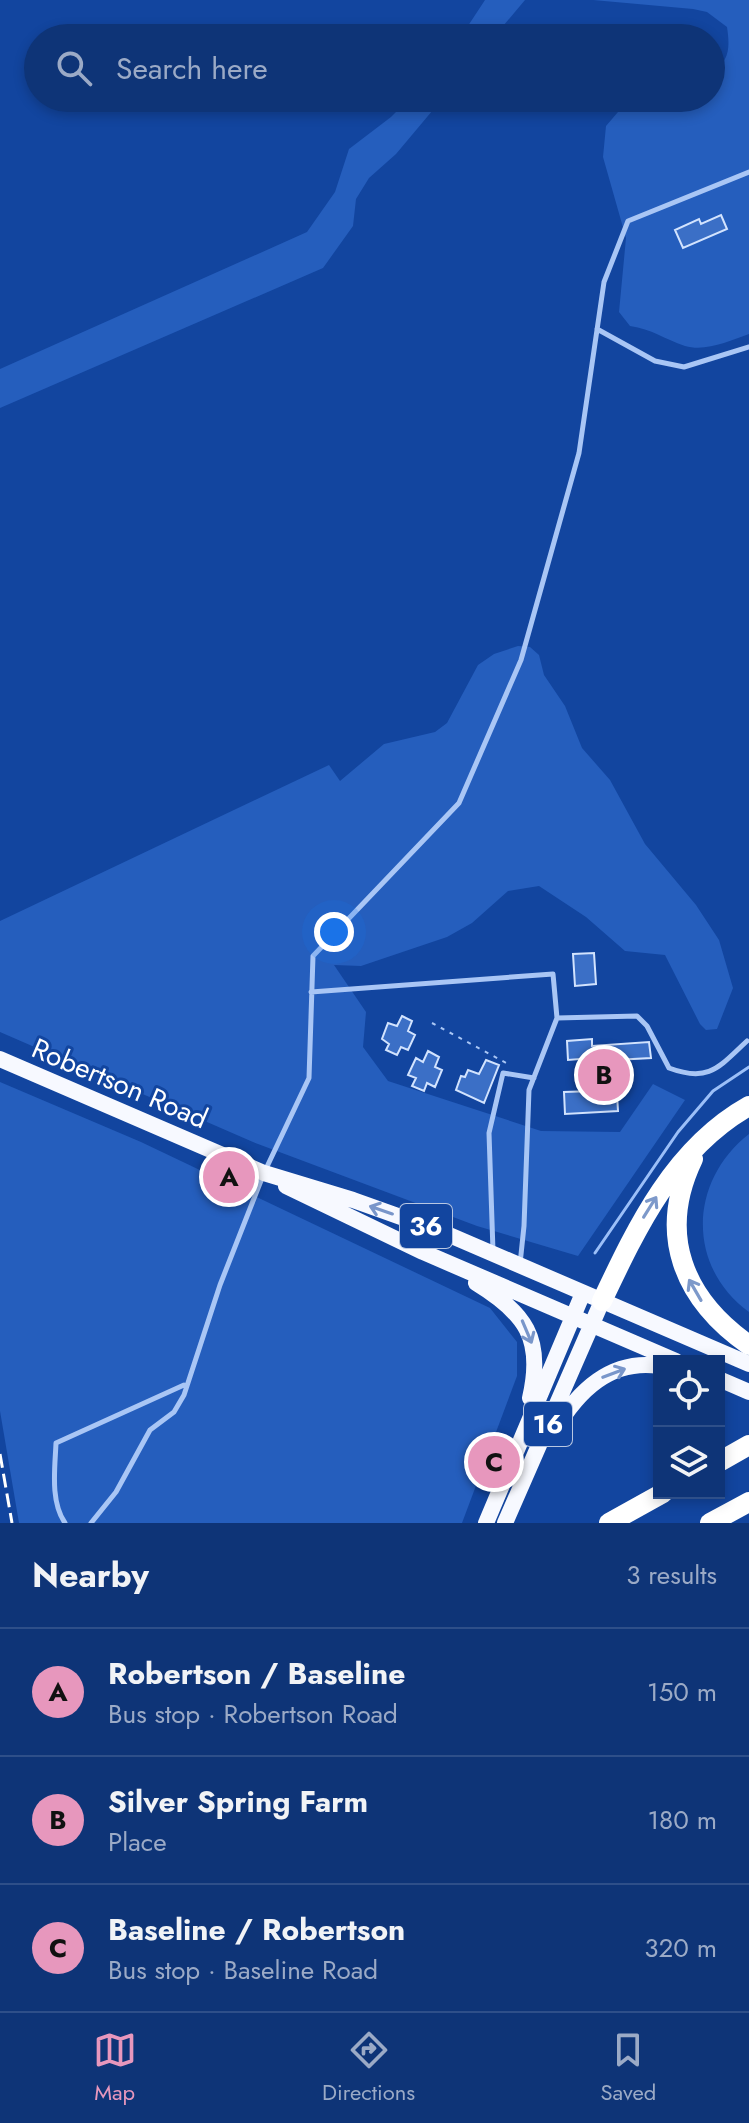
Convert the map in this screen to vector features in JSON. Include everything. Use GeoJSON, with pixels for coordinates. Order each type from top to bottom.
{"type":"FeatureCollection","features":[{"type":"Feature","properties":{"kind":"highway"},"geometry":{"type":"LineString","coordinates":[[602,1301],[647,1211],[676,1170],[722,1122],[749,1106]]}},
{"type":"Feature","properties":{"kind":"highway"},"geometry":{"type":"LineString","coordinates":[[708,1135],[694,1157],[683,1185],[678,1213],[678,1243],[686,1273],[702,1303],[749,1345]]}},
{"type":"Feature","properties":{"kind":"highway"},"geometry":{"type":"LineString","coordinates":[[725,1459],[749,1445]]}},
{"type":"Feature","properties":{"kind":"highway"},"geometry":{"type":"LineString","coordinates":[[609,1523],[653,1499]]}},
{"type":"Feature","properties":{"kind":"highway"},"geometry":{"type":"LineString","coordinates":[[710,1523],[749,1502]]}},
{"type":"Feature","properties":{"kind":"main road","name":"Robertson Road"},"geometry":{"type":"LineString","coordinates":[[0,1059],[264,1173],[368,1205],[493,1253],[749,1364]]}},
{"type":"Feature","properties":{"kind":"main road","name":"Robertson Road"},"geometry":{"type":"LineString","coordinates":[[264,1173],[296,1193],[423,1252],[662,1355]]}},
{"type":"Feature","properties":{"kind":"main road"},"geometry":{"type":"LineString","coordinates":[[423,1252],[506,1302],[525,1325],[536,1367],[520,1440]]}},
{"type":"Feature","properties":{"kind":"main road","name":"16"},"geometry":{"type":"LineString","coordinates":[[486,1523],[583,1293]]}},
{"type":"Feature","properties":{"kind":"main road","name":"16"},"geometry":{"type":"LineString","coordinates":[[505,1523],[602,1301]]}},
{"type":"Feature","properties":{"kind":"main road"},"geometry":{"type":"LineString","coordinates":[[505,1523],[555,1429],[577,1397],[592,1383],[614,1372],[638,1365],[653,1366]]}},
{"type":"Feature","properties":{"kind":"main road"},"geometry":{"type":"LineString","coordinates":[[725,1383],[749,1392]]}},
{"type":"Feature","properties":{"kind":"lane"},"geometry":{"type":"LineString","coordinates":[[91,1523],[116,1492],[150,1430],[174,1412],[184,1395],[220,1285],[264,1173],[309,1078],[313,956],[459,803],[521,660],[579,453],[604,282],[628,221],[749,172]]}},
{"type":"Feature","properties":{"kind":"lane"},"geometry":{"type":"LineString","coordinates":[[597,329],[655,361],[684,367],[749,347]]}},
{"type":"Feature","properties":{"kind":"lane"},"geometry":{"type":"LineString","coordinates":[[311,992],[553,974],[557,1018],[529,1090],[520,1264]]}},
{"type":"Feature","properties":{"kind":"lane"},"geometry":{"type":"LineString","coordinates":[[557,1018],[637,1016],[647,1026],[669,1068],[687,1075],[709,1074],[747,1041]]}},
{"type":"Feature","properties":{"kind":"lane"},"geometry":{"type":"LineString","coordinates":[[493,1253],[489,1133],[503,1073],[534,1078]]}},
{"type":"Feature","properties":{"kind":"lane"},"geometry":{"type":"LineString","coordinates":[[65,1523],[58,1513],[56,1443],[185,1385]]}},
{"type":"Feature","properties":{"kind":"path"},"geometry":{"type":"LineString","coordinates":[[432,1023],[508,1064]]}},
{"type":"Feature","properties":{"kind":"shaded area"},"geometry":{"type":"Polygon","coordinates":[[[485,0],[525,0],[505,24],[469,24],[485,0]]]}},
{"type":"Feature","properties":{"kind":"shaded area"},"geometry":{"type":"Polygon","coordinates":[[[593,0],[749,0],[749,334],[701,348],[685,346],[630,326],[619,312],[626,238],[603,157],[606,126],[618,112],[725,112],[727,27],[707,12],[593,0]]]}},
{"type":"Feature","properties":{"kind":"shaded area"},"geometry":{"type":"Polygon","coordinates":[[[396,112],[431,112],[396,154],[369,178],[356,199],[353,226],[323,268],[0,408],[0,369],[307,232],[335,192],[349,149],[396,112]]]}},
{"type":"Feature","properties":{"kind":"shaded area"},"geometry":{"type":"Polygon","coordinates":[[[518,646],[530,647],[539,655],[544,675],[565,706],[582,748],[610,780],[645,844],[696,905],[719,940],[733,988],[717,1029],[706,1030],[700,1024],[665,955],[625,951],[586,917],[539,886],[508,891],[472,923],[447,937],[361,966],[334,965],[366,1012],[363,1047],[388,1081],[541,1131],[620,1132],[653,1084],[685,1100],[578,1256],[477,1226],[253,1142],[0,1032],[0,921],[329,765],[340,781],[384,744],[435,732],[447,723],[478,665],[494,654],[518,646]]]}},
{"type":"Feature","properties":{"kind":"shaded area"},"geometry":{"type":"Polygon","coordinates":[[[0,1082],[141,1142],[490,1308],[517,1342],[517,1376],[462,1523],[19,1523],[0,1411],[0,1082]]]}},
{"type":"Feature","properties":{"kind":"shaded area"},"geometry":{"type":"Polygon","coordinates":[[[749,1134],[749,1312],[728,1293],[714,1271],[705,1248],[703,1223],[706,1199],[715,1175],[729,1153],[749,1134]]]}},
{"type":"Feature","properties":{"kind":"building"},"geometry":{"type":"Polygon","coordinates":[[[721,215],[727,229],[683,248],[675,230],[699,219],[701,224],[721,215]]]}},
{"type":"Feature","properties":{"kind":"building"},"geometry":{"type":"Polygon","coordinates":[[[594,953],[596,984],[575,986],[573,954],[594,953]]]}},
{"type":"Feature","properties":{"kind":"building"},"geometry":{"type":"Polygon","coordinates":[[[402,1016],[412,1021],[408,1031],[415,1035],[408,1050],[401,1047],[397,1055],[386,1050],[389,1044],[382,1039],[388,1023],[397,1026],[402,1016]]]}},
{"type":"Feature","properties":{"kind":"building"},"geometry":{"type":"Polygon","coordinates":[[[592,1039],[592,1046],[649,1042],[651,1058],[615,1060],[618,1111],[565,1114],[564,1092],[594,1091],[592,1058],[568,1060],[567,1041],[592,1039]]]}},
{"type":"Feature","properties":{"kind":"building"},"geometry":{"type":"Polygon","coordinates":[[[428,1051],[439,1057],[435,1067],[442,1070],[435,1087],[427,1083],[424,1091],[412,1086],[416,1078],[408,1075],[416,1058],[423,1062],[428,1051]]]}},
{"type":"Feature","properties":{"kind":"building"},"geometry":{"type":"Polygon","coordinates":[[[486,1060],[499,1065],[484,1103],[456,1090],[461,1076],[465,1077],[468,1070],[479,1074],[486,1060]]]}},
{"type":"Feature","properties":{"kind":"waterway"},"geometry":{"type":"LineString","coordinates":[[595,1253],[678,1132],[713,1091],[749,1067]]}},
{"type":"Feature","properties":{"kind":"railway"},"geometry":{"type":"LineString","coordinates":[[0,1454],[12,1523]]}},
{"type":"Feature","properties":{"kind":"place","name":"Silver Spring Farm"},"geometry":{"type":"Point","coordinates":[604,1075]}},
{"type":"Feature","properties":{"kind":"place","name":"Robertson / Baseline"},"geometry":{"type":"Point","coordinates":[229,1177]}},
{"type":"Feature","properties":{"kind":"place","name":"Baseline / Robertson"},"geometry":{"type":"Point","coordinates":[494,1462]}}]}
